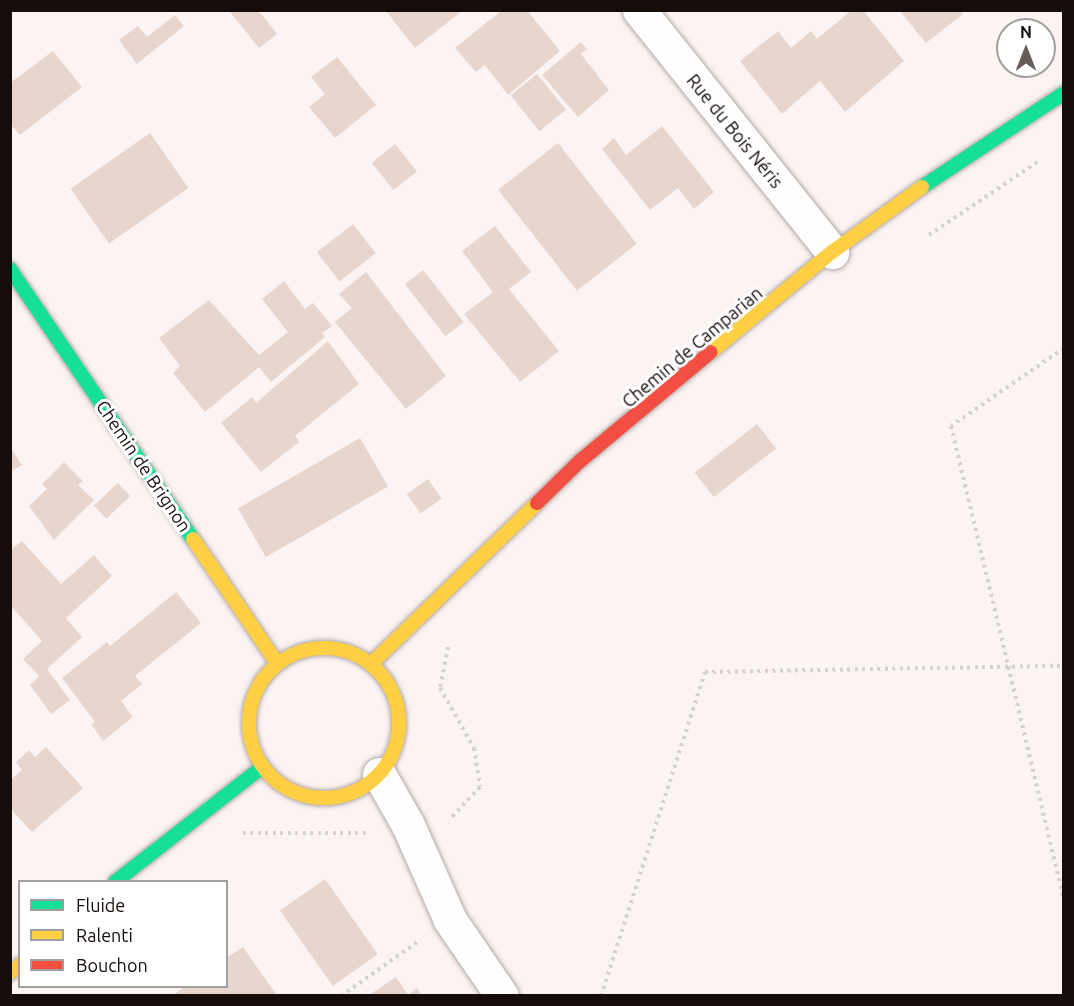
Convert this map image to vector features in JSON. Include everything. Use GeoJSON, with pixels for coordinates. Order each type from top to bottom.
{"type":"FeatureCollection","features":[{"type":"Feature","properties":{"kind":"main road","name":"Chemin de Camparian"},"geometry":{"type":"LineString","coordinates":[[371,664],[580,462],[832,252],[933,179],[1064,93]]}},
{"type":"Feature","properties":{"kind":"main road","name":"Chemin de Brignon"},"geometry":{"type":"LineString","coordinates":[[10,269],[277,663]]}},
{"type":"Feature","properties":{"kind":"main road"},"geometry":{"type":"LineString","coordinates":[[324,647],[350,651],[371,664],[388,682],[398,705],[400,730],[393,754],[379,774],[341,797],[319,798],[297,794],[277,783],[262,767],[251,747],[248,723],[251,700],[261,680],[277,663],[299,651],[324,647]]}},
{"type":"Feature","properties":{"kind":"main road"},"geometry":{"type":"LineString","coordinates":[[118,880],[262,767]]}},
{"type":"Feature","properties":{"kind":"street","name":"Rue du Bois Néris"},"geometry":{"type":"LineString","coordinates":[[639,10],[832,252]]}},
{"type":"Feature","properties":{"kind":"street"},"geometry":{"type":"LineString","coordinates":[[379,774],[408,825],[450,920],[502,996]]}},
{"type":"Feature","properties":{"kind":"path"},"geometry":{"type":"LineString","coordinates":[[918,242],[1044,157]]}},
{"type":"Feature","properties":{"kind":"path"},"geometry":{"type":"LineString","coordinates":[[1064,348],[951,426],[1064,899]]}},
{"type":"Feature","properties":{"kind":"path"},"geometry":{"type":"LineString","coordinates":[[237,833],[374,833],[408,825],[453,819],[480,787],[474,748],[440,688],[449,645]]}},
{"type":"Feature","properties":{"kind":"path"},"geometry":{"type":"LineString","coordinates":[[601,996],[705,672],[1064,666]]}},
{"type":"Feature","properties":{"kind":"path"},"geometry":{"type":"LineString","coordinates":[[340,996],[450,920]]}},
{"type":"Feature","properties":{"kind":"building"},"geometry":{"type":"Polygon","coordinates":[[[258,10],[277,34],[259,48],[230,12],[258,10]]]}},
{"type":"Feature","properties":{"kind":"building"},"geometry":{"type":"Polygon","coordinates":[[[385,10],[459,10],[461,12],[415,48],[385,10]]]}},
{"type":"Feature","properties":{"kind":"building"},"geometry":{"type":"Polygon","coordinates":[[[502,10],[527,10],[560,51],[508,95],[485,65],[476,72],[455,48],[502,10]]]}},
{"type":"Feature","properties":{"kind":"building"},"geometry":{"type":"Polygon","coordinates":[[[852,10],[863,10],[904,61],[845,112],[820,81],[782,114],[740,61],[778,31],[791,48],[811,31],[817,39],[852,10]]]}},
{"type":"Feature","properties":{"kind":"building"},"geometry":{"type":"Polygon","coordinates":[[[899,10],[960,10],[963,14],[926,43],[899,10]]]}},
{"type":"Feature","properties":{"kind":"building"},"geometry":{"type":"Polygon","coordinates":[[[175,15],[184,26],[137,64],[119,40],[138,26],[147,37],[175,15]]]}},
{"type":"Feature","properties":{"kind":"building"},"geometry":{"type":"Polygon","coordinates":[[[581,42],[587,49],[581,54],[609,90],[578,117],[542,75],[581,42]]]}},
{"type":"Feature","properties":{"kind":"building"},"geometry":{"type":"Polygon","coordinates":[[[53,51],[82,87],[20,135],[10,124],[10,83],[53,51]]]}},
{"type":"Feature","properties":{"kind":"building"},"geometry":{"type":"Polygon","coordinates":[[[337,57],[376,105],[335,138],[309,107],[325,94],[311,77],[337,57]]]}},
{"type":"Feature","properties":{"kind":"building"},"geometry":{"type":"Polygon","coordinates":[[[537,74],[566,110],[540,131],[511,95],[537,74]]]}},
{"type":"Feature","properties":{"kind":"building"},"geometry":{"type":"Polygon","coordinates":[[[662,126],[714,192],[694,209],[678,188],[650,210],[602,149],[614,138],[626,155],[662,126]]]}},
{"type":"Feature","properties":{"kind":"building"},"geometry":{"type":"Polygon","coordinates":[[[150,133],[188,188],[109,244],[71,189],[150,133]]]}},
{"type":"Feature","properties":{"kind":"building"},"geometry":{"type":"Polygon","coordinates":[[[558,143],[637,244],[577,291],[498,190],[558,143]]]}},
{"type":"Feature","properties":{"kind":"building"},"geometry":{"type":"Polygon","coordinates":[[[395,144],[417,171],[394,190],[372,163],[395,144]]]}},
{"type":"Feature","properties":{"kind":"building"},"geometry":{"type":"Polygon","coordinates":[[[353,224],[376,253],[340,281],[317,252],[353,224]]]}},
{"type":"Feature","properties":{"kind":"building"},"geometry":{"type":"Polygon","coordinates":[[[495,226],[531,272],[509,289],[559,351],[520,382],[464,314],[493,292],[462,251],[495,226]]]}},
{"type":"Feature","properties":{"kind":"building"},"geometry":{"type":"Polygon","coordinates":[[[423,270],[464,322],[446,336],[405,284],[423,270]]]}},
{"type":"Feature","properties":{"kind":"building"},"geometry":{"type":"Polygon","coordinates":[[[366,272],[446,376],[406,409],[335,322],[352,308],[339,294],[366,272]]]}},
{"type":"Feature","properties":{"kind":"building"},"geometry":{"type":"Polygon","coordinates":[[[284,281],[305,309],[313,303],[332,326],[322,333],[325,337],[271,382],[259,367],[205,412],[173,373],[180,366],[159,338],[209,300],[259,355],[288,332],[262,299],[284,281]]]}},
{"type":"Feature","properties":{"kind":"building"},"geometry":{"type":"Polygon","coordinates":[[[328,341],[359,384],[295,436],[299,442],[261,472],[221,423],[252,397],[256,403],[328,341]]]}},
{"type":"Feature","properties":{"kind":"building"},"geometry":{"type":"Polygon","coordinates":[[[757,424],[776,448],[714,497],[695,473],[757,424]]]}},
{"type":"Feature","properties":{"kind":"building"},"geometry":{"type":"Polygon","coordinates":[[[360,438],[388,486],[266,557],[238,508],[360,438]]]}},
{"type":"Feature","properties":{"kind":"building"},"geometry":{"type":"Polygon","coordinates":[[[10,447],[22,465],[10,472],[10,447]]]}},
{"type":"Feature","properties":{"kind":"building"},"geometry":{"type":"Polygon","coordinates":[[[64,462],[83,481],[78,485],[94,500],[54,540],[29,506],[47,489],[42,484],[64,462]]]}},
{"type":"Feature","properties":{"kind":"building"},"geometry":{"type":"Polygon","coordinates":[[[428,479],[442,499],[420,514],[407,494],[428,479]]]}},
{"type":"Feature","properties":{"kind":"building"},"geometry":{"type":"Polygon","coordinates":[[[118,483],[130,496],[106,519],[94,506],[118,483]]]}},
{"type":"Feature","properties":{"kind":"building"},"geometry":{"type":"Polygon","coordinates":[[[22,541],[61,584],[94,555],[112,576],[66,618],[82,637],[47,669],[70,700],[51,714],[30,685],[39,676],[23,659],[42,641],[10,605],[10,550],[22,541]]]}},
{"type":"Feature","properties":{"kind":"building"},"geometry":{"type":"Polygon","coordinates":[[[176,592],[201,623],[135,676],[142,684],[121,701],[133,717],[103,741],[91,724],[95,722],[62,678],[107,642],[110,646],[176,592]]]}},
{"type":"Feature","properties":{"kind":"building"},"geometry":{"type":"Polygon","coordinates":[[[46,747],[83,788],[32,832],[10,808],[10,780],[22,770],[16,762],[29,750],[35,757],[46,747]]]}},
{"type":"Feature","properties":{"kind":"building"},"geometry":{"type":"Polygon","coordinates":[[[325,879],[378,954],[333,986],[280,911],[325,879]]]}},
{"type":"Feature","properties":{"kind":"building"},"geometry":{"type":"Polygon","coordinates":[[[243,947],[276,994],[172,996],[182,988],[228,988],[228,957],[243,947]]]}},
{"type":"Feature","properties":{"kind":"building"},"geometry":{"type":"Polygon","coordinates":[[[396,977],[408,995],[417,988],[422,996],[368,996],[396,977]]]}},
{"type":"Feature","properties":{"kind":"traffic: fast"},"geometry":{"type":"LineString","coordinates":[[922,187],[1064,93]]}},
{"type":"Feature","properties":{"kind":"traffic: fast"},"geometry":{"type":"LineString","coordinates":[[10,269],[193,539]]}},
{"type":"Feature","properties":{"kind":"traffic: fast"},"geometry":{"type":"LineString","coordinates":[[118,880],[262,767]]}},
{"type":"Feature","properties":{"kind":"traffic: slow"},"geometry":{"type":"LineString","coordinates":[[711,352],[832,252],[922,187]]}},
{"type":"Feature","properties":{"kind":"traffic: slow"},"geometry":{"type":"LineString","coordinates":[[371,664],[537,503]]}},
{"type":"Feature","properties":{"kind":"traffic: slow"},"geometry":{"type":"LineString","coordinates":[[193,539],[277,663]]}},
{"type":"Feature","properties":{"kind":"traffic: slow"},"geometry":{"type":"LineString","coordinates":[[324,648],[353,653],[366,660],[377,670],[387,681],[394,694],[399,723],[394,752],[387,765],[377,776],[366,786],[353,793],[324,798],[295,793],[282,786],[271,776],[261,765],[254,752],[249,723],[254,694],[261,681],[271,670],[282,660],[295,653],[324,648]]}},
{"type":"Feature","properties":{"kind":"traffic: slow"},"geometry":{"type":"LineString","coordinates":[[10,973],[18,967]]}},
{"type":"Feature","properties":{"kind":"traffic: jam"},"geometry":{"type":"LineString","coordinates":[[537,503],[580,461],[711,352]]}}]}
